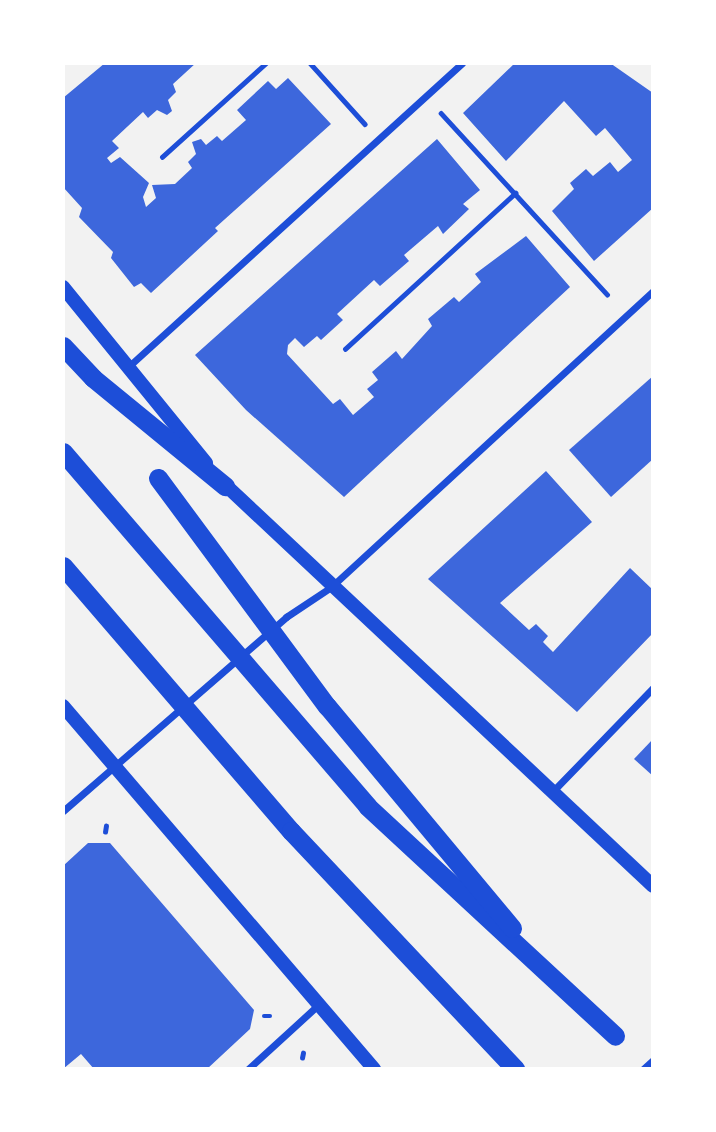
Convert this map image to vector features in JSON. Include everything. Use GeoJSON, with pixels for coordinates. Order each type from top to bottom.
{"type":"FeatureCollection","features":[{"type":"Feature","properties":{"kind":"highway"},"geometry":{"type":"LineString","coordinates":[[63,346],[93,378],[225,486]]}},
{"type":"Feature","properties":{"kind":"highway"},"geometry":{"type":"LineString","coordinates":[[63,452],[367,806],[615,1037]]}},
{"type":"Feature","properties":{"kind":"highway"},"geometry":{"type":"LineString","coordinates":[[158,478],[327,706],[553,977]]}},
{"type":"Feature","properties":{"kind":"highway"},"geometry":{"type":"LineString","coordinates":[[63,566],[291,831],[515,1069]]}},
{"type":"Feature","properties":{"kind":"main road"},"geometry":{"type":"LineString","coordinates":[[63,287],[225,486],[331,587],[554,790],[653,886]]}},
{"type":"Feature","properties":{"kind":"main road"},"geometry":{"type":"LineString","coordinates":[[63,706],[112,768],[374,1069]]}},
{"type":"Feature","properties":{"kind":"street"},"geometry":{"type":"LineString","coordinates":[[128,367],[463,63]]}},
{"type":"Feature","properties":{"kind":"street"},"geometry":{"type":"LineString","coordinates":[[63,811],[286,617],[331,587],[653,291]]}},
{"type":"Feature","properties":{"kind":"street"},"geometry":{"type":"LineString","coordinates":[[554,790],[653,688]]}},
{"type":"Feature","properties":{"kind":"street"},"geometry":{"type":"LineString","coordinates":[[248,1069],[318,1005]]}},
{"type":"Feature","properties":{"kind":"street"},"geometry":{"type":"LineString","coordinates":[[643,1069],[653,1060]]}},
{"type":"Feature","properties":{"kind":"path"},"geometry":{"type":"LineString","coordinates":[[162,157],[266,63]]}},
{"type":"Feature","properties":{"kind":"path"},"geometry":{"type":"LineString","coordinates":[[310,63],[365,124]]}},
{"type":"Feature","properties":{"kind":"path"},"geometry":{"type":"LineString","coordinates":[[441,113],[607,294]]}},
{"type":"Feature","properties":{"kind":"path"},"geometry":{"type":"LineString","coordinates":[[345,349],[515,193]]}},
{"type":"Feature","properties":{"kind":"building"},"geometry":{"type":"Polygon","coordinates":[[[105,63],[196,63],[173,84],[176,92],[168,100],[172,111],[167,115],[157,110],[148,118],[143,112],[112,141],[119,148],[107,158],[111,163],[120,157],[149,183],[143,197],[146,207],[156,198],[152,185],[175,184],[192,168],[188,162],[196,154],[192,142],[201,139],[206,145],[217,136],[222,141],[246,120],[237,110],[268,81],[276,89],[288,78],[331,124],[215,228],[218,231],[151,293],[141,283],[134,287],[111,258],[113,252],[79,217],[82,208],[63,187],[63,98],[105,63]]]}},
{"type":"Feature","properties":{"kind":"building"},"geometry":{"type":"Polygon","coordinates":[[[515,63],[610,63],[653,93],[653,208],[594,261],[552,211],[574,189],[570,183],[586,169],[593,176],[610,162],[618,172],[632,160],[605,128],[596,136],[564,101],[506,161],[463,113],[515,63]]]}},
{"type":"Feature","properties":{"kind":"building"},"geometry":{"type":"Polygon","coordinates":[[[437,139],[480,190],[463,204],[469,209],[443,234],[438,226],[404,255],[409,261],[380,286],[374,280],[337,314],[343,320],[321,340],[317,336],[304,347],[295,338],[288,345],[287,354],[333,404],[340,399],[353,415],[374,397],[367,389],[378,380],[372,372],[396,351],[402,359],[432,326],[428,319],[454,297],[459,302],[481,282],[475,274],[526,236],[570,287],[344,497],[246,410],[195,355],[437,139]]]}},
{"type":"Feature","properties":{"kind":"building"},"geometry":{"type":"Polygon","coordinates":[[[653,376],[653,459],[611,497],[569,450],[653,376]]]}},
{"type":"Feature","properties":{"kind":"building"},"geometry":{"type":"Polygon","coordinates":[[[546,471],[592,522],[500,603],[529,630],[536,624],[548,636],[543,642],[553,652],[630,568],[653,590],[653,633],[577,712],[428,579],[546,471]]]}},
{"type":"Feature","properties":{"kind":"building"},"geometry":{"type":"Polygon","coordinates":[[[653,739],[653,776],[634,759],[653,739]]]}},
{"type":"Feature","properties":{"kind":"building"},"geometry":{"type":"Polygon","coordinates":[[[88,843],[110,843],[254,1010],[250,1029],[207,1069],[94,1069],[81,1054],[63,1069],[63,866],[88,843]]]}}]}
